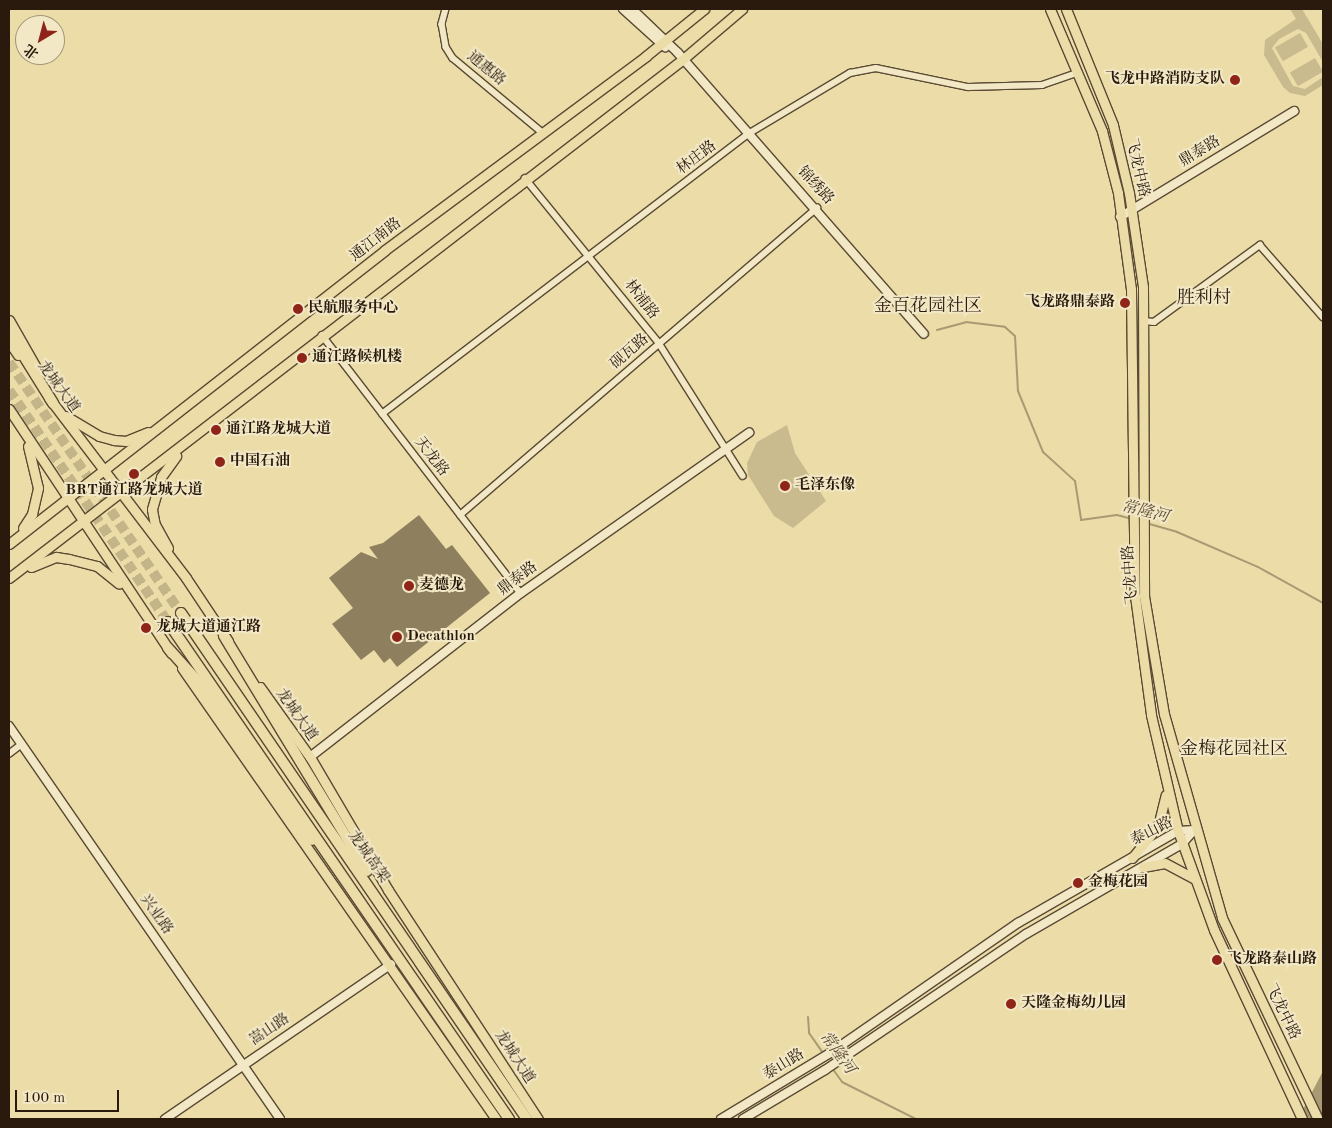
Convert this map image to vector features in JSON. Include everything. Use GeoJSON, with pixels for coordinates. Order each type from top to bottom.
{"type":"FeatureCollection","features":[{"type":"Feature","properties":{"kind":"highway"},"geometry":{"type":"LineString","coordinates":[[9,332],[53,403]]}},
{"type":"Feature","properties":{"kind":"highway","name":"龙城高架"},"geometry":{"type":"LineString","coordinates":[[181,613],[412,947],[527,1119]]}},
{"type":"Feature","properties":{"kind":"highway","name":"龙城高架"},"geometry":{"type":"LineString","coordinates":[[168,622],[400,956],[509,1119]]}},
{"type":"Feature","properties":{"kind":"highway"},"geometry":{"type":"LineString","coordinates":[[224,636],[412,947]]}},
{"type":"Feature","properties":{"kind":"highway"},"geometry":{"type":"LineString","coordinates":[[168,648],[202,686],[313,842],[400,956]]}},
{"type":"Feature","properties":{"kind":"main road","name":"通江南路"},"geometry":{"type":"LineString","coordinates":[[11,542],[385,250],[664,42],[704,9]]}},
{"type":"Feature","properties":{"kind":"main road"},"geometry":{"type":"LineString","coordinates":[[9,579],[120,495],[525,178],[682,60],[742,9]]}},
{"type":"Feature","properties":{"kind":"main road","name":"飞龙中路"},"geometry":{"type":"LineString","coordinates":[[1050,9],[1102,131],[1120,217],[1131,289],[1132,519],[1135,596],[1151,715],[1178,831],[1214,930],[1302,1119]]}},
{"type":"Feature","properties":{"kind":"main road","name":"飞龙中路"},"geometry":{"type":"LineString","coordinates":[[1066,9],[1113,125],[1132,209],[1143,287],[1142,522],[1144,596],[1164,714],[1194,830],[1222,918],[1318,1119]]}},
{"type":"Feature","properties":{"kind":"main road"},"geometry":{"type":"LineString","coordinates":[[9,320],[26,346],[53,403]]}},
{"type":"Feature","properties":{"kind":"main road","name":"龙城大道"},"geometry":{"type":"LineString","coordinates":[[9,342],[120,495],[186,578],[224,636],[310,757],[388,890],[538,1119]]}},
{"type":"Feature","properties":{"kind":"main road"},"geometry":{"type":"LineString","coordinates":[[9,409],[24,437],[67,497],[82,523],[129,593],[298,839],[391,964],[496,1119]]}},
{"type":"Feature","properties":{"kind":"main road"},"geometry":{"type":"LineString","coordinates":[[60,412],[99,436],[126,441],[173,416]]}},
{"type":"Feature","properties":{"kind":"main road"},"geometry":{"type":"LineString","coordinates":[[186,578],[155,525],[152,509],[161,477],[195,435]]}},
{"type":"Feature","properties":{"kind":"main road"},"geometry":{"type":"LineString","coordinates":[[11,542],[32,514],[38,488],[24,437]]}},
{"type":"Feature","properties":{"kind":"main road"},"geometry":{"type":"LineString","coordinates":[[9,579],[56,557],[70,558],[96,566],[129,593]]}},
{"type":"Feature","properties":{"kind":"main road"},"geometry":{"type":"LineString","coordinates":[[1132,858],[1158,826],[1166,806],[1166,780]]}},
{"type":"Feature","properties":{"kind":"main road"},"geometry":{"type":"LineString","coordinates":[[1143,867],[1165,863],[1195,879]]}},
{"type":"Feature","properties":{"kind":"street","name":"通惠路"},"geometry":{"type":"LineString","coordinates":[[446,9],[442,24],[446,47],[453,58],[543,133]]}},
{"type":"Feature","properties":{"kind":"street","name":"锦绣路"},"geometry":{"type":"LineString","coordinates":[[623,9],[664,42]]}},
{"type":"Feature","properties":{"kind":"street","name":"锦绣路"},"geometry":{"type":"LineString","coordinates":[[632,9],[682,60],[817,208],[924,334]]}},
{"type":"Feature","properties":{"kind":"street","name":"林庄路"},"geometry":{"type":"LineString","coordinates":[[382,414],[748,134],[863,68],[968,87],[1042,85],[1077,72]]}},
{"type":"Feature","properties":{"kind":"street","name":"鼎泰路"},"geometry":{"type":"LineString","coordinates":[[1120,217],[1294,111]]}},
{"type":"Feature","properties":{"kind":"street","name":"林浦路"},"geometry":{"type":"LineString","coordinates":[[525,178],[590,256],[659,344],[744,476]]}},
{"type":"Feature","properties":{"kind":"street","name":"砚瓦路"},"geometry":{"type":"LineString","coordinates":[[460,515],[817,208]]}},
{"type":"Feature","properties":{"kind":"street"},"geometry":{"type":"LineString","coordinates":[[1143,321],[1154,322],[1260,245],[1323,317]]}},
{"type":"Feature","properties":{"kind":"street","name":"天龙路"},"geometry":{"type":"LineString","coordinates":[[322,335],[521,593]]}},
{"type":"Feature","properties":{"kind":"street","name":"鼎泰路"},"geometry":{"type":"LineString","coordinates":[[310,757],[521,593],[725,446],[749,432]]}},
{"type":"Feature","properties":{"kind":"street","name":"兴业路"},"geometry":{"type":"LineString","coordinates":[[9,726],[280,1119]]}},
{"type":"Feature","properties":{"kind":"street"},"geometry":{"type":"LineString","coordinates":[[9,754],[22,744]]}},
{"type":"Feature","properties":{"kind":"street","name":"泰山路"},"geometry":{"type":"LineString","coordinates":[[721,1119],[830,1053],[1018,923],[1178,831],[1194,830]]}},
{"type":"Feature","properties":{"kind":"street","name":"泰山路"},"geometry":{"type":"LineString","coordinates":[[743,1119],[825,1070],[1026,934],[1182,844],[1194,830]]}},
{"type":"Feature","properties":{"kind":"street","name":"嵩山路"},"geometry":{"type":"LineString","coordinates":[[166,1119],[391,964]]}},
{"type":"Feature","properties":{"kind":"shaded area"},"geometry":{"type":"Polygon","coordinates":[[[1290,9],[1302,9],[1323,44],[1323,62],[1306,33],[1298,29],[1279,39],[1272,48],[1293,86],[1305,89],[1323,77],[1323,85],[1305,96],[1290,93],[1283,87],[1264,55],[1265,40],[1296,19],[1290,9]]]}},
{"type":"Feature","properties":{"kind":"shaded area"},"geometry":{"type":"Polygon","coordinates":[[[1300,33],[1308,47],[1283,61],[1275,48],[1300,33]]]}},
{"type":"Feature","properties":{"kind":"shaded area"},"geometry":{"type":"Polygon","coordinates":[[[1315,58],[1323,72],[1298,86],[1290,72],[1315,58]]]}},
{"type":"Feature","properties":{"kind":"shaded area"},"geometry":{"type":"Polygon","coordinates":[[[787,425],[795,453],[826,501],[793,528],[774,516],[748,475],[747,463],[757,442],[787,425]]]}},
{"type":"Feature","properties":{"kind":"shaded area"},"geometry":{"type":"Polygon","coordinates":[[[1323,1071],[1323,1119],[1298,1119],[1323,1071]]]}},
{"type":"Feature","properties":{"kind":"building","name":"麦德龙"},"geometry":{"type":"Polygon","coordinates":[[[419,515],[446,549],[452,545],[490,593],[397,667],[390,658],[384,663],[374,650],[361,660],[332,624],[353,608],[329,578],[361,552],[378,559],[369,547],[383,543],[419,515]]]}},
{"type":"Feature","properties":{"kind":"waterway","name":"常隆河"},"geometry":{"type":"LineString","coordinates":[[937,330],[966,322],[1005,327],[1015,336],[1018,391],[1043,452],[1075,481],[1081,520],[1117,515],[1132,519]]}},
{"type":"Feature","properties":{"kind":"waterway","name":"常隆河"},"geometry":{"type":"LineString","coordinates":[[1146,523],[1177,532],[1258,567],[1323,603]]}},
{"type":"Feature","properties":{"kind":"waterway","name":"常隆河"},"geometry":{"type":"LineString","coordinates":[[808,1017],[809,1033],[823,1053]]}},
{"type":"Feature","properties":{"kind":"waterway","name":"常隆河"},"geometry":{"type":"LineString","coordinates":[[832,1068],[842,1082],[916,1119]]}},
{"type":"Feature","properties":{"kind":"tunnel"},"geometry":{"type":"LineString","coordinates":[[9,362],[181,613]]}},
{"type":"Feature","properties":{"kind":"tunnel"},"geometry":{"type":"LineString","coordinates":[[9,390],[168,622]]}},
{"type":"Feature","properties":{"kind":"place","name":"飞龙中路消防支队"},"geometry":{"type":"Point","coordinates":[1235,80]}},
{"type":"Feature","properties":{"kind":"place","name":"飞龙路鼎泰路"},"geometry":{"type":"Point","coordinates":[1125,303]}},
{"type":"Feature","properties":{"kind":"place","name":"民航服务中心"},"geometry":{"type":"Point","coordinates":[298,309]}},
{"type":"Feature","properties":{"kind":"place","name":"通江路候机楼"},"geometry":{"type":"Point","coordinates":[302,358]}},
{"type":"Feature","properties":{"kind":"place","name":"通江路龙城大道"},"geometry":{"type":"Point","coordinates":[216,430]}},
{"type":"Feature","properties":{"kind":"place","name":"中国石油"},"geometry":{"type":"Point","coordinates":[220,462]}},
{"type":"Feature","properties":{"kind":"place","name":"BRT通江路龙城大道"},"geometry":{"type":"Point","coordinates":[134,474]}},
{"type":"Feature","properties":{"kind":"place","name":"毛泽东像"},"geometry":{"type":"Point","coordinates":[785,486]}},
{"type":"Feature","properties":{"kind":"place","name":"麦德龙"},"geometry":{"type":"Point","coordinates":[409,586]}},
{"type":"Feature","properties":{"kind":"place","name":"龙城大道通江路"},"geometry":{"type":"Point","coordinates":[146,628]}},
{"type":"Feature","properties":{"kind":"place","name":"Decathlon"},"geometry":{"type":"Point","coordinates":[397,637]}},
{"type":"Feature","properties":{"kind":"place","name":"金梅花园"},"geometry":{"type":"Point","coordinates":[1078,883]}},
{"type":"Feature","properties":{"kind":"place","name":"飞龙路泰山路"},"geometry":{"type":"Point","coordinates":[1217,960]}},
{"type":"Feature","properties":{"kind":"place","name":"天隆金梅幼儿园"},"geometry":{"type":"Point","coordinates":[1011,1004]}},
{"type":"Feature","properties":{"kind":"district","name":"胜利村"},"geometry":{"type":"Point","coordinates":[1204,298]}},
{"type":"Feature","properties":{"kind":"district","name":"金百花园社区"},"geometry":{"type":"Point","coordinates":[928,306]}},
{"type":"Feature","properties":{"kind":"district","name":"金梅花园社区"},"geometry":{"type":"Point","coordinates":[1234,749]}}]}
